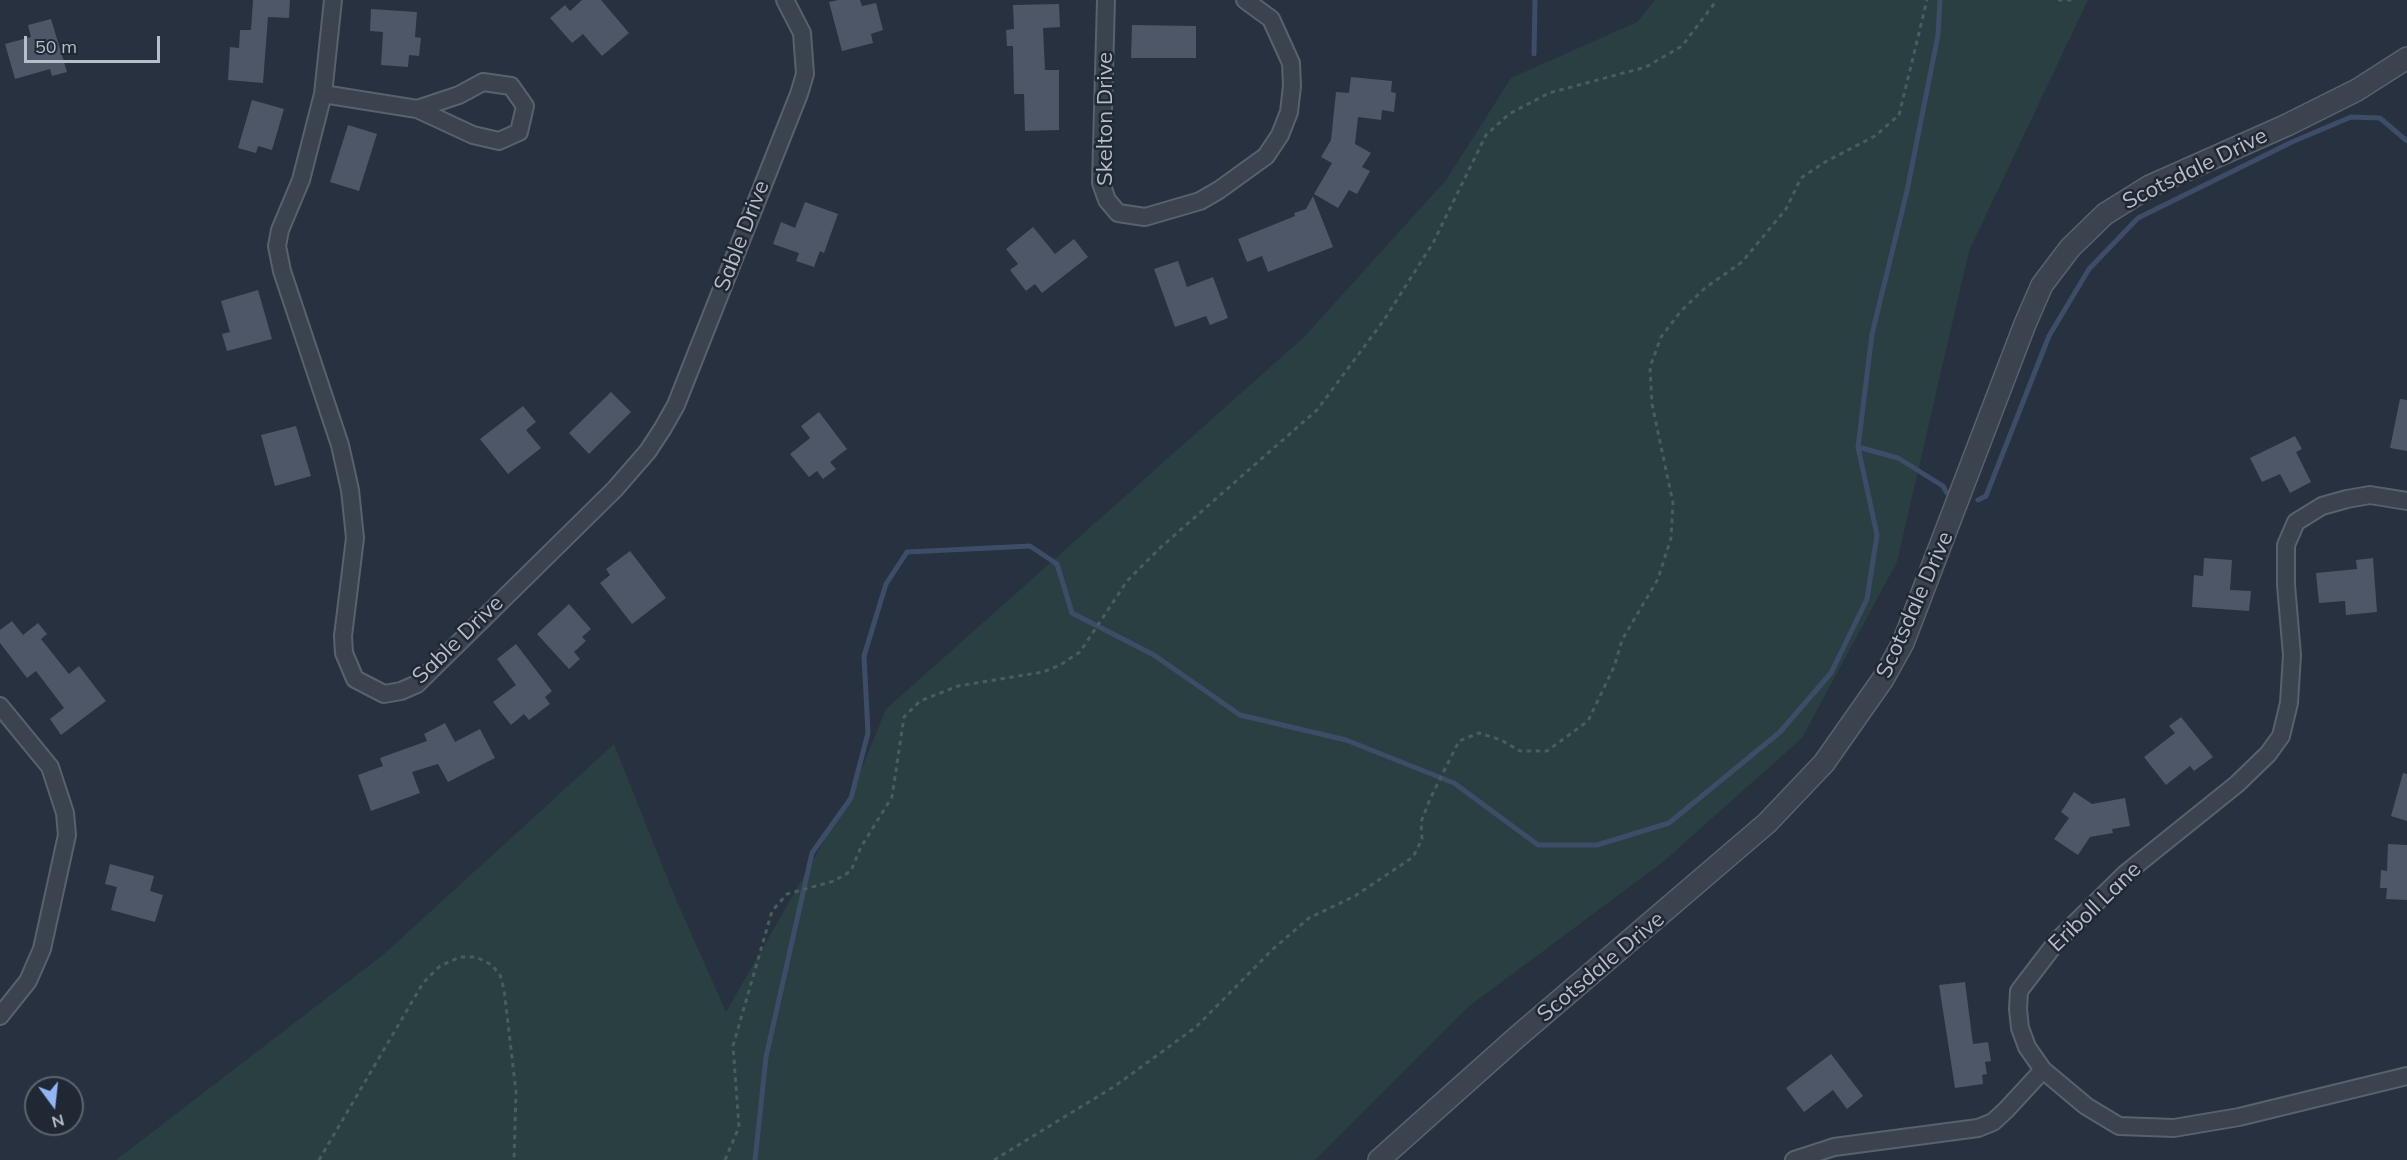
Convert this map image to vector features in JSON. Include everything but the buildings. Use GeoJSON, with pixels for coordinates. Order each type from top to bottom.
{"type":"FeatureCollection","features":[{"type":"Feature","properties":{"kind":"street","name":"Sable Drive"},"geometry":{"type":"LineString","coordinates":[[333,0],[323,94],[301,180],[280,230],[277,246],[282,271],[340,445],[350,490],[355,538],[343,636],[344,653],[356,679],[384,694],[401,691],[417,684],[615,489],[648,451],[663,428],[676,405],[805,74],[802,33],[785,0]]}},
{"type":"Feature","properties":{"kind":"street","name":"Skelton Drive"},"geometry":{"type":"LineString","coordinates":[[1106,0],[1101,183],[1107,200],[1118,213],[1145,217],[1200,201],[1219,190],[1266,156],[1280,135],[1289,112],[1292,86],[1290,63],[1271,19],[1245,0]]}},
{"type":"Feature","properties":{"kind":"street","name":"Scotsdale Drive"},"geometry":{"type":"LineString","coordinates":[[1379,1160],[1517,1037],[1767,823],[1824,764],[1877,688],[1903,643],[2025,324],[2042,285],[2070,248],[2104,214],[2150,186],[2287,125],[2357,90],[2407,58]]}},
{"type":"Feature","properties":{"kind":"street"},"geometry":{"type":"LineString","coordinates":[[323,94],[417,109],[473,135],[499,141],[519,132],[525,106],[511,86],[483,82],[459,95],[417,109]]}},
{"type":"Feature","properties":{"kind":"street","name":"Eriboll Lane"},"geometry":{"type":"LineString","coordinates":[[2407,501],[2370,495],[2347,499],[2322,506],[2296,522],[2286,545],[2286,585],[2292,655],[2289,704],[2281,736],[2268,754],[2237,784],[2125,874],[2058,940],[2019,991],[2018,1008],[2020,1028],[2027,1047],[2043,1070],[2086,1106],[2119,1126],[2146,1129],[2174,1128],[2239,1117],[2407,1076]]}},
{"type":"Feature","properties":{"kind":"street"},"geometry":{"type":"LineString","coordinates":[[0,706],[50,767],[65,813],[67,835],[42,949],[28,981],[0,1016]]}},
{"type":"Feature","properties":{"kind":"street"},"geometry":{"type":"LineString","coordinates":[[1794,1160],[1834,1147],[1978,1128],[1993,1122],[2043,1070]]}},
{"type":"Feature","properties":{"kind":"path"},"geometry":{"type":"LineString","coordinates":[[725,1160],[739,1127],[733,1047],[772,911],[787,894],[834,881],[851,871],[861,847],[892,797],[904,717],[920,701],[958,686],[1043,672],[1070,659],[1089,641],[1127,581],[1161,547],[1317,410],[1384,320],[1433,243],[1486,135],[1509,114],[1550,93],[1646,66],[1682,46],[1717,0]]}},
{"type":"Feature","properties":{"kind":"path"},"geometry":{"type":"LineString","coordinates":[[994,1160],[1115,1086],[1196,1027],[1273,949],[1310,918],[1355,896],[1413,857],[1422,839],[1421,822],[1430,799],[1459,741],[1479,733],[1501,740],[1520,751],[1547,751],[1588,721],[1614,667],[1622,640],[1658,579],[1671,538],[1673,503],[1652,404],[1650,368],[1661,337],[1681,311],[1706,288],[1742,262],[1786,209],[1801,178],[1825,162],[1875,136],[1899,116],[1927,0]]}},
{"type":"Feature","properties":{"kind":"path"},"geometry":{"type":"LineString","coordinates":[[2058,0],[2074,0]]}},
{"type":"Feature","properties":{"kind":"path"},"geometry":{"type":"LineString","coordinates":[[319,1160],[423,983],[440,966],[460,957],[476,957],[492,965],[500,975],[504,989],[516,1092],[514,1160]]}},
{"type":"Feature","properties":{"kind":"green space"},"geometry":{"type":"Polygon","coordinates":[[[1655,0],[2088,0],[1969,251],[1897,562],[1802,738],[1663,862],[1468,1007],[1315,1160],[116,1160],[384,954],[614,744],[675,897],[726,1012],[852,792],[886,709],[1304,337],[1446,180],[1511,78],[1637,22],[1655,0]]]}},
{"type":"Feature","properties":{"kind":"waterway"},"geometry":{"type":"LineString","coordinates":[[1534,54],[1535,0]]}},
{"type":"Feature","properties":{"kind":"waterway"},"geometry":{"type":"LineString","coordinates":[[755,1160],[766,1057],[812,853],[851,798],[868,733],[864,656],[886,584],[907,552],[1030,546],[1057,564],[1072,613],[1154,655],[1240,715],[1346,740],[1454,783],[1538,845],[1597,845],[1669,823],[1780,732],[1831,673],[1867,599],[1877,535],[1858,447],[1872,334],[1907,191],[1938,35],[1940,0]]}},
{"type":"Feature","properties":{"kind":"waterway"},"geometry":{"type":"LineString","coordinates":[[1978,500],[1986,496],[2049,336],[2089,269],[2138,218],[2292,142],[2351,117],[2380,118],[2407,141]]}},
{"type":"Feature","properties":{"kind":"waterway"},"geometry":{"type":"LineString","coordinates":[[1858,447],[1898,458],[1943,486],[1947,493]]}}]}
